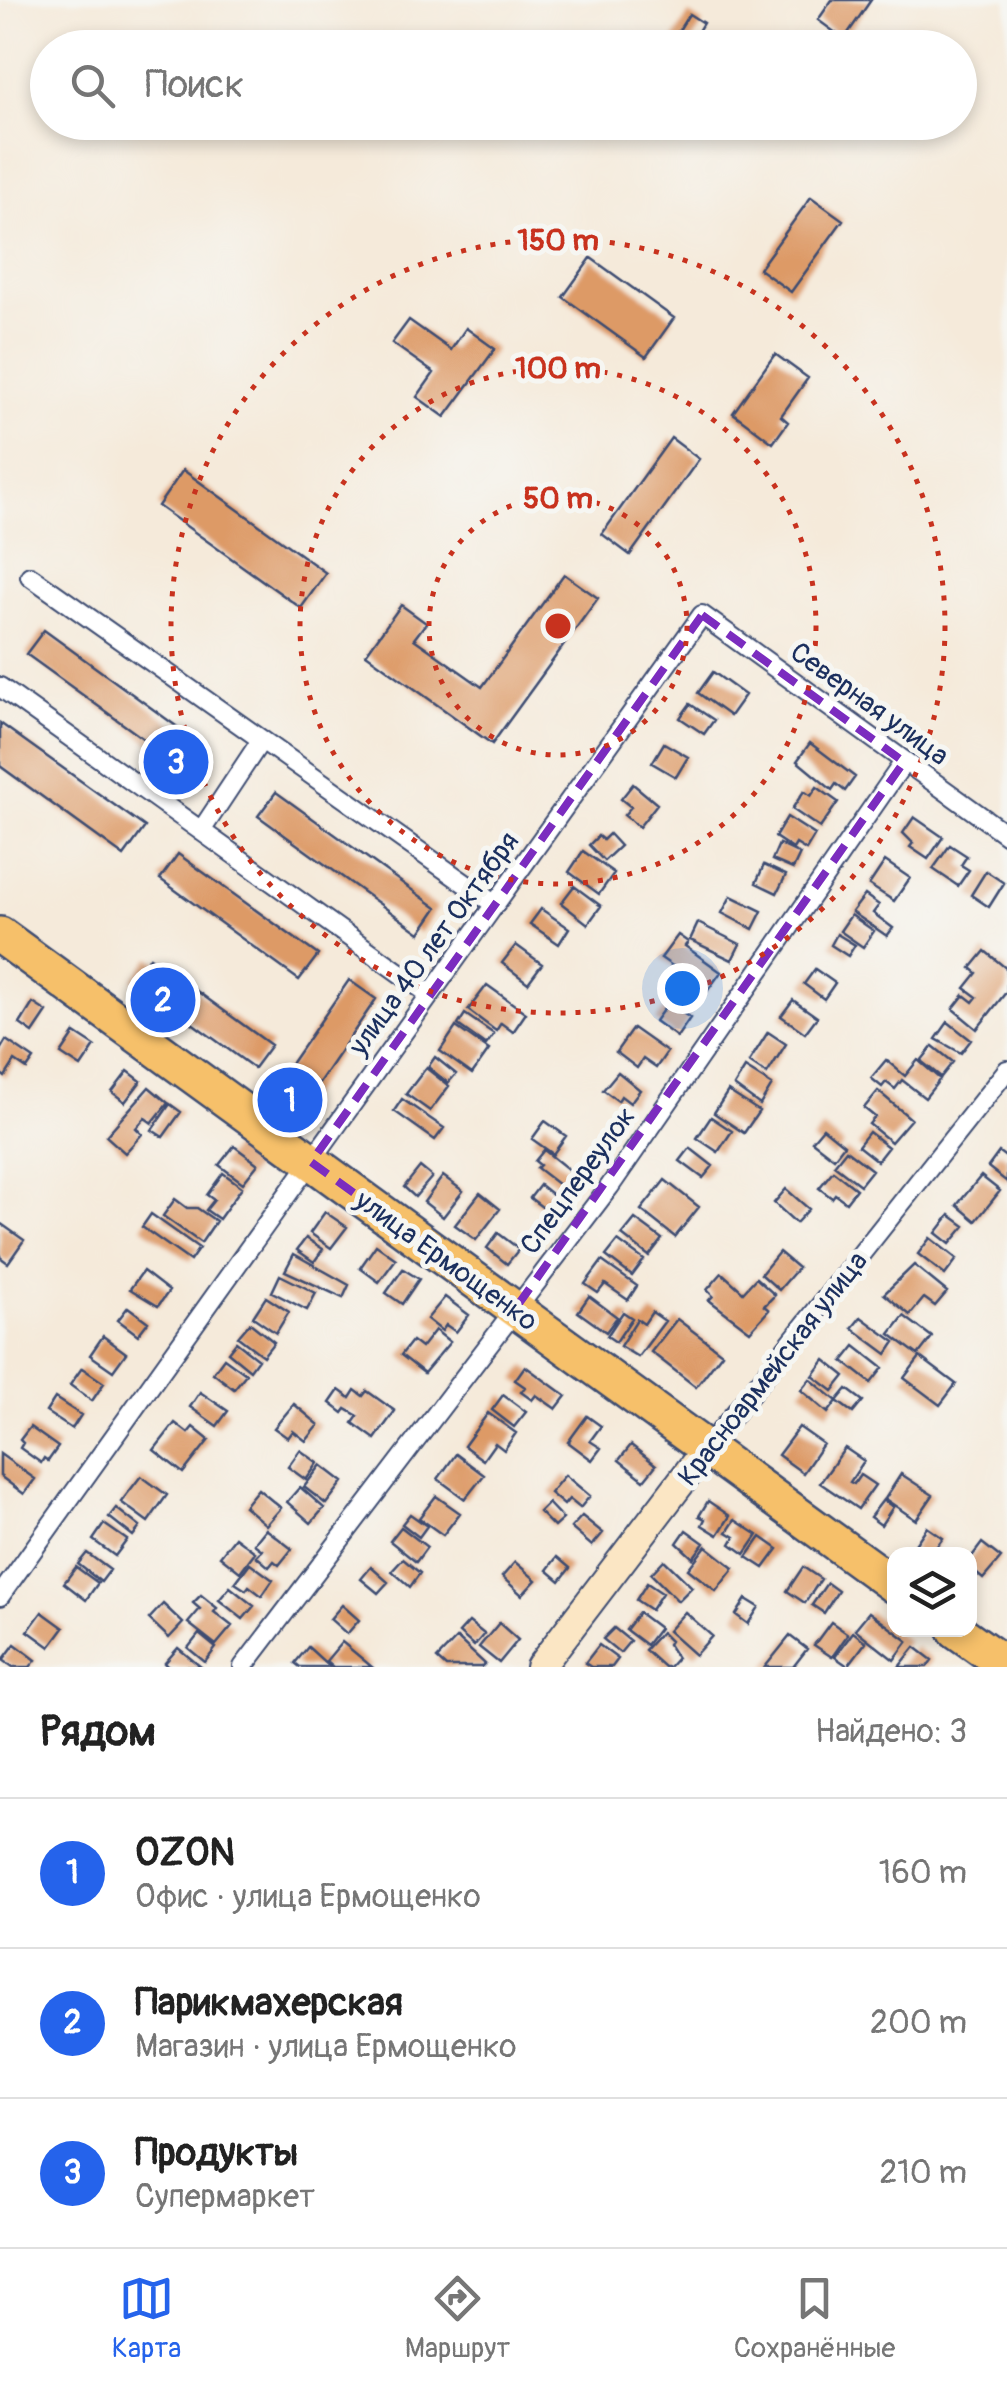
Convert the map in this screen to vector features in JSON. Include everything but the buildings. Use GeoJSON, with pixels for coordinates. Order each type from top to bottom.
{"type":"FeatureCollection","features":[{"type":"Feature","properties":{"kind":"highway","name":"улица Ермощенко"},"geometry":{"type":"LineString","coordinates":[[0,935],[887,1579]]}},
{"type":"Feature","properties":{"kind":"highway"},"geometry":{"type":"LineString","coordinates":[[966,1637],[1007,1666]]}},
{"type":"Feature","properties":{"kind":"street"},"geometry":{"type":"LineString","coordinates":[[30,576],[494,904]]}},
{"type":"Feature","properties":{"kind":"street","name":"Северная улица"},"geometry":{"type":"LineString","coordinates":[[702,615],[1007,836]]}},
{"type":"Feature","properties":{"kind":"street","name":"улица 40 лет Октября"},"geometry":{"type":"LineString","coordinates":[[0,1596],[702,615]]}},
{"type":"Feature","properties":{"kind":"street"},"geometry":{"type":"LineString","coordinates":[[0,687],[429,994]]}},
{"type":"Feature","properties":{"kind":"street"},"geometry":{"type":"LineString","coordinates":[[200,831],[260,742]]}},
{"type":"Feature","properties":{"kind":"street","name":"Спецпереулок"},"geometry":{"type":"LineString","coordinates":[[243,1667],[610,1186],[904,762]]}},
{"type":"Feature","properties":{"kind":"street","name":"Красноармейская улица"},"geometry":{"type":"LineString","coordinates":[[540,1667],[707,1448],[1007,1070]]}},
{"type":"Feature","properties":{"kind":"highlighted area"},"geometry":{"type":"Polygon","coordinates":[[[702,615],[904,762],[515,1309],[311,1162],[702,615]]]}},
{"type":"Feature","properties":{"kind":"place","name":"Продукты"},"geometry":{"type":"Point","coordinates":[176,762]}},
{"type":"Feature","properties":{"kind":"place","name":"Парикмахерская"},"geometry":{"type":"Point","coordinates":[163,1000]}},
{"type":"Feature","properties":{"kind":"place","name":"OZON"},"geometry":{"type":"Point","coordinates":[290,1100]}}]}
